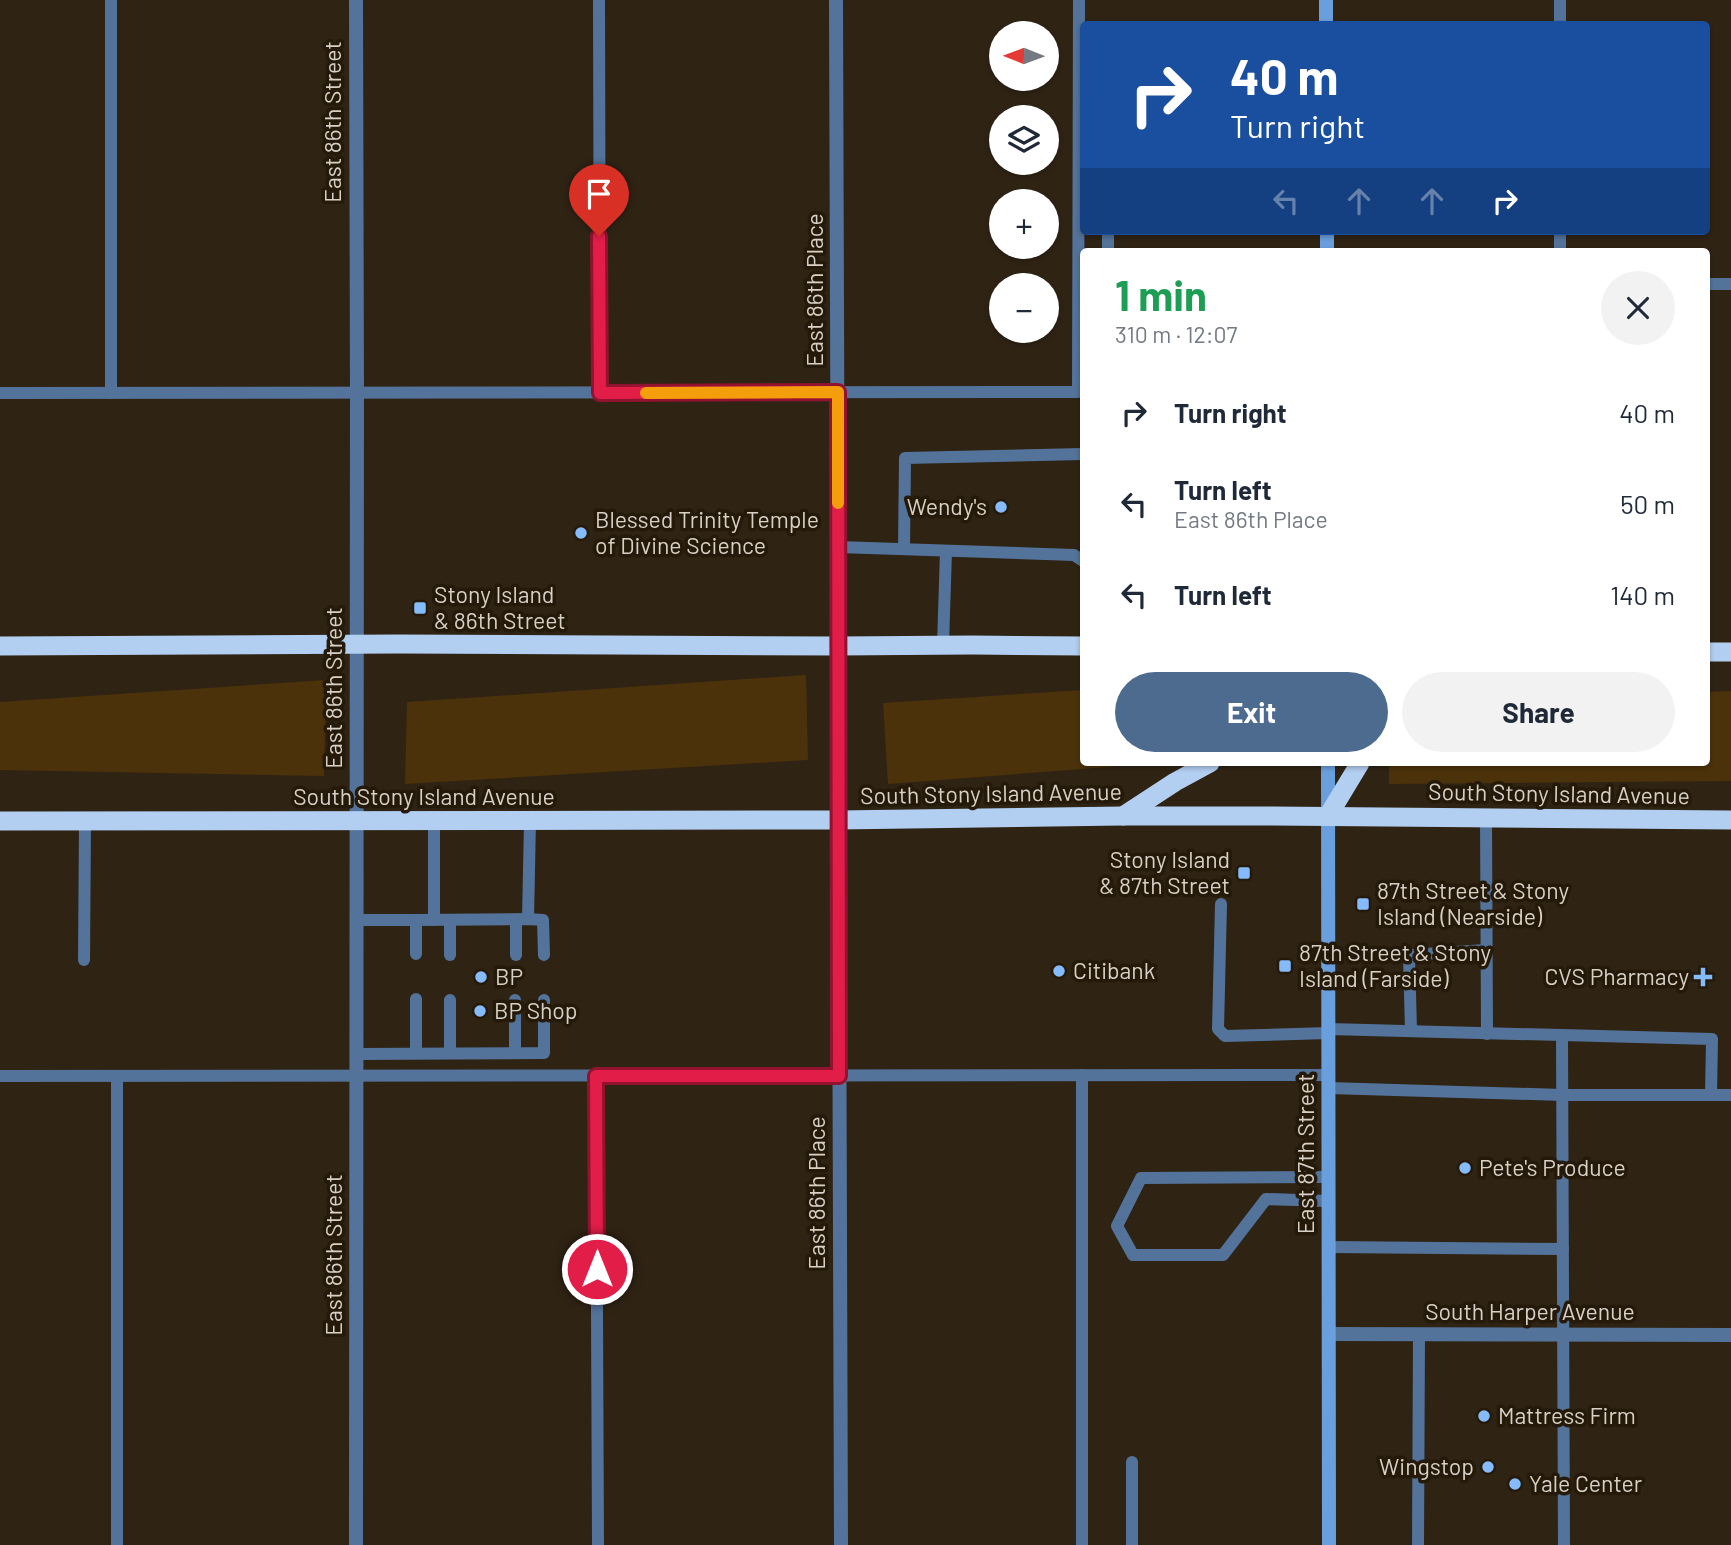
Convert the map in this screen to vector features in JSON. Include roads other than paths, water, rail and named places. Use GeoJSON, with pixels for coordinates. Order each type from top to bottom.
{"type":"FeatureCollection","features":[{"type":"Feature","properties":{"kind":"highway"},"geometry":{"type":"LineString","coordinates":[[0,646],[1080,646]]}},
{"type":"Feature","properties":{"kind":"highway"},"geometry":{"type":"LineString","coordinates":[[1710,652],[1731,652]]}},
{"type":"Feature","properties":{"kind":"highway"},"geometry":{"type":"LineString","coordinates":[[1123,816],[1204,766]]}},
{"type":"Feature","properties":{"kind":"highway"},"geometry":{"type":"LineString","coordinates":[[1328,816],[1358,766]]}},
{"type":"Feature","properties":{"kind":"highway","name":"South Stony Island Avenue"},"geometry":{"type":"LineString","coordinates":[[0,821],[838,821],[1123,816],[1731,820]]}},
{"type":"Feature","properties":{"kind":"main road"},"geometry":{"type":"LineString","coordinates":[[1326,0],[1326,21]]}},
{"type":"Feature","properties":{"kind":"main road","name":"East 87th Street"},"geometry":{"type":"LineString","coordinates":[[1328,766],[1329,1545]]}},
{"type":"Feature","properties":{"kind":"street","name":"East 86th Street"},"geometry":{"type":"LineString","coordinates":[[356,0],[356,1545]]}},
{"type":"Feature","properties":{"kind":"street","name":"East 86th Place"},"geometry":{"type":"LineString","coordinates":[[836,0],[841,1545]]}},
{"type":"Feature","properties":{"kind":"street","name":"South Harper Avenue"},"geometry":{"type":"LineString","coordinates":[[1329,1334],[1731,1335]]}},
{"type":"Feature","properties":{"kind":"lane"},"geometry":{"type":"LineString","coordinates":[[111,0],[111,393]]}},
{"type":"Feature","properties":{"kind":"lane"},"geometry":{"type":"LineString","coordinates":[[599,0],[600,393]]}},
{"type":"Feature","properties":{"kind":"lane"},"geometry":{"type":"LineString","coordinates":[[1079,0],[1080,63]]}},
{"type":"Feature","properties":{"kind":"lane"},"geometry":{"type":"LineString","coordinates":[[1560,0],[1560,21]]}},
{"type":"Feature","properties":{"kind":"lane"},"geometry":{"type":"LineString","coordinates":[[0,393],[1077,392],[1080,192]]}},
{"type":"Feature","properties":{"kind":"lane"},"geometry":{"type":"LineString","coordinates":[[1710,284],[1731,284]]}},
{"type":"Feature","properties":{"kind":"lane"},"geometry":{"type":"LineString","coordinates":[[904,550],[905,457],[1080,454]]}},
{"type":"Feature","properties":{"kind":"lane"},"geometry":{"type":"LineString","coordinates":[[838,547],[1078,558]]}},
{"type":"Feature","properties":{"kind":"lane"},"geometry":{"type":"LineString","coordinates":[[943,645],[946,551]]}},
{"type":"Feature","properties":{"kind":"lane"},"geometry":{"type":"LineString","coordinates":[[1486,818],[1487,1034]]}},
{"type":"Feature","properties":{"kind":"lane"},"geometry":{"type":"LineString","coordinates":[[84,960],[85,821]]}},
{"type":"Feature","properties":{"kind":"lane"},"geometry":{"type":"LineString","coordinates":[[433,821],[434,920]]}},
{"type":"Feature","properties":{"kind":"lane"},"geometry":{"type":"LineString","coordinates":[[516,955],[522,919],[530,821]]}},
{"type":"Feature","properties":{"kind":"lane"},"geometry":{"type":"LineString","coordinates":[[1221,904],[1218,1029],[1225,1036],[1329,1031],[1411,1031],[1712,1039],[1711,1095]]}},
{"type":"Feature","properties":{"kind":"lane"},"geometry":{"type":"LineString","coordinates":[[356,920],[543,920],[544,956]]}},
{"type":"Feature","properties":{"kind":"lane"},"geometry":{"type":"LineString","coordinates":[[416,920],[416,954]]}},
{"type":"Feature","properties":{"kind":"lane"},"geometry":{"type":"LineString","coordinates":[[450,920],[450,955]]}},
{"type":"Feature","properties":{"kind":"lane"},"geometry":{"type":"LineString","coordinates":[[1411,1031],[1409,955],[1486,950]]}},
{"type":"Feature","properties":{"kind":"lane"},"geometry":{"type":"LineString","coordinates":[[416,999],[416,1054]]}},
{"type":"Feature","properties":{"kind":"lane"},"geometry":{"type":"LineString","coordinates":[[515,999],[515,1053]]}},
{"type":"Feature","properties":{"kind":"lane"},"geometry":{"type":"LineString","coordinates":[[450,1000],[450,1053]]}},
{"type":"Feature","properties":{"kind":"lane"},"geometry":{"type":"LineString","coordinates":[[356,1054],[544,1053],[544,1000]]}},
{"type":"Feature","properties":{"kind":"lane"},"geometry":{"type":"LineString","coordinates":[[1562,1036],[1564,1545]]}},
{"type":"Feature","properties":{"kind":"lane"},"geometry":{"type":"LineString","coordinates":[[1082,1075],[1082,1545]]}},
{"type":"Feature","properties":{"kind":"lane"},"geometry":{"type":"LineString","coordinates":[[0,1076],[1082,1075],[1329,1082],[1563,1095],[1731,1095]]}},
{"type":"Feature","properties":{"kind":"lane"},"geometry":{"type":"LineString","coordinates":[[117,1076],[117,1545]]}},
{"type":"Feature","properties":{"kind":"lane"},"geometry":{"type":"LineString","coordinates":[[596,1076],[598,1545]]}},
{"type":"Feature","properties":{"kind":"lane"},"geometry":{"type":"LineString","coordinates":[[1329,1177],[1141,1178],[1117,1226],[1133,1255],[1223,1255],[1266,1199],[1329,1201]]}},
{"type":"Feature","properties":{"kind":"lane"},"geometry":{"type":"LineString","coordinates":[[1329,1247],[1563,1249]]}},
{"type":"Feature","properties":{"kind":"lane"},"geometry":{"type":"LineString","coordinates":[[1418,1545],[1419,1334]]}},
{"type":"Feature","properties":{"kind":"lane"},"geometry":{"type":"LineString","coordinates":[[1132,1462],[1132,1545]]}},
{"type":"Feature","properties":{"kind":"place","name":"Wendy's"},"geometry":{"type":"Point","coordinates":[1001,507]}},
{"type":"Feature","properties":{"kind":"place","name":"Blessed Trinity Temple of Divine Science"},"geometry":{"type":"Point","coordinates":[581,533]}},
{"type":"Feature","properties":{"kind":"place","name":"Stony Island & 86th Street"},"geometry":{"type":"Point","coordinates":[420,608]}},
{"type":"Feature","properties":{"kind":"place","name":"Stony Island & 87th Street"},"geometry":{"type":"Point","coordinates":[1244,873]}},
{"type":"Feature","properties":{"kind":"place","name":"87th Street & Stony Island (Nearside)"},"geometry":{"type":"Point","coordinates":[1363,904]}},
{"type":"Feature","properties":{"kind":"place","name":"87th Street & Stony Island (Farside)"},"geometry":{"type":"Point","coordinates":[1285,966]}},
{"type":"Feature","properties":{"kind":"place","name":"Citibank"},"geometry":{"type":"Point","coordinates":[1059,971]}},
{"type":"Feature","properties":{"kind":"place","name":"BP"},"geometry":{"type":"Point","coordinates":[481,977]}},
{"type":"Feature","properties":{"kind":"place","name":"CVS Pharmacy"},"geometry":{"type":"Point","coordinates":[1703,977]}},
{"type":"Feature","properties":{"kind":"place","name":"BP Shop"},"geometry":{"type":"Point","coordinates":[480,1011]}},
{"type":"Feature","properties":{"kind":"place","name":"Pete's Produce"},"geometry":{"type":"Point","coordinates":[1465,1168]}},
{"type":"Feature","properties":{"kind":"place","name":"Mattress Firm"},"geometry":{"type":"Point","coordinates":[1484,1416]}},
{"type":"Feature","properties":{"kind":"place","name":"Wingstop"},"geometry":{"type":"Point","coordinates":[1488,1467]}},
{"type":"Feature","properties":{"kind":"place","name":"Yale Center"},"geometry":{"type":"Point","coordinates":[1515,1484]}}]}
